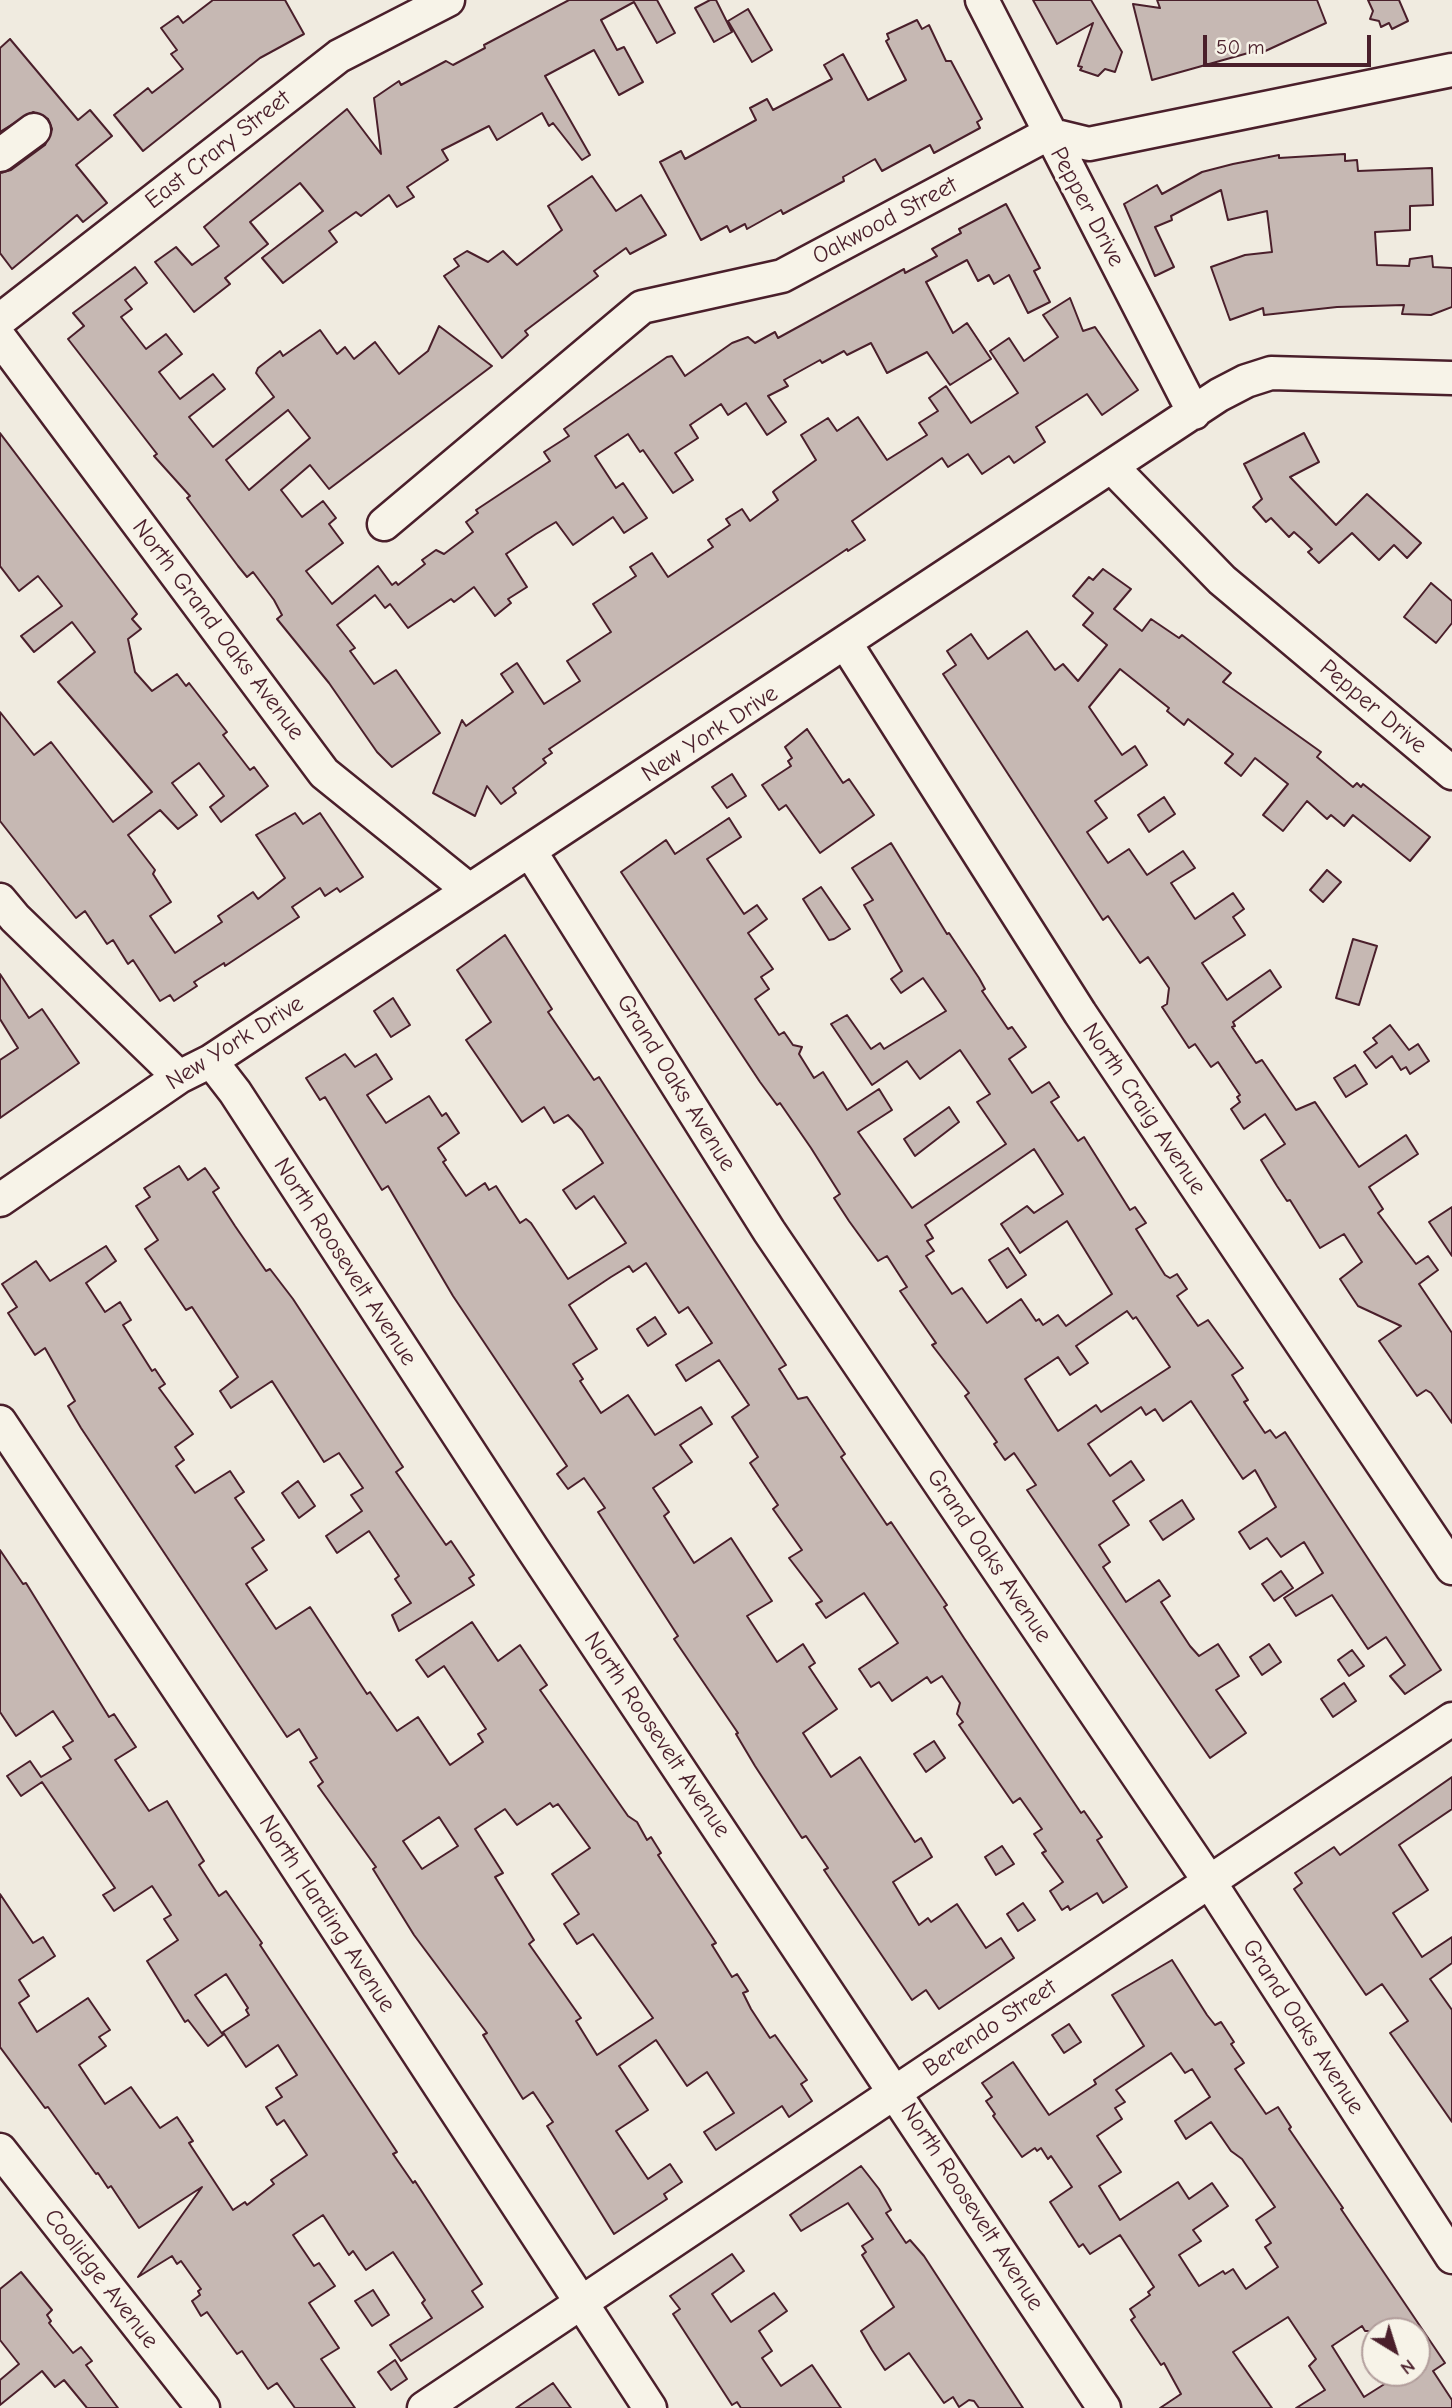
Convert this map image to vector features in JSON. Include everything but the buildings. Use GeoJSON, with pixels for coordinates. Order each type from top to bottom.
{"type":"FeatureCollection","features":[{"type":"Feature","properties":{"kind":"street","name":"East Crary Street"},"geometry":{"type":"LineString","coordinates":[[0,320],[338,56],[448,0]]}},
{"type":"Feature","properties":{"kind":"street","name":"Pepper Drive"},"geometry":{"type":"LineString","coordinates":[[982,0],[1048,134],[1194,413]]}},
{"type":"Feature","properties":{"kind":"street"},"geometry":{"type":"LineString","coordinates":[[1048,134],[1088,144],[1452,70]]}},
{"type":"Feature","properties":{"kind":"street"},"geometry":{"type":"LineString","coordinates":[[0,155],[34,130]]}},
{"type":"Feature","properties":{"kind":"street","name":"Oakwood Street"},"geometry":{"type":"LineString","coordinates":[[384,524],[642,307],[782,276],[1048,134]]}},
{"type":"Feature","properties":{"kind":"street","name":"North Grand Oaks Avenue"},"geometry":{"type":"LineString","coordinates":[[0,338],[324,773],[469,890]]}},
{"type":"Feature","properties":{"kind":"street","name":"New York Drive"},"geometry":{"type":"LineString","coordinates":[[0,1199],[180,1077],[211,1061],[1246,381],[1271,373],[1452,378]]}},
{"type":"Feature","properties":{"kind":"street","name":"Pepper Drive"},"geometry":{"type":"LineString","coordinates":[[1112,467],[1222,580],[1452,773]]}},
{"type":"Feature","properties":{"kind":"street","name":"North Craig Avenue"},"geometry":{"type":"LineString","coordinates":[[846,644],[1080,1013],[1452,1569]]}},
{"type":"Feature","properties":{"kind":"street","name":"Grand Oaks Avenue"},"geometry":{"type":"LineString","coordinates":[[530,851],[769,1231],[1209,1881],[1452,2257]]}},
{"type":"Feature","properties":{"kind":"street"},"geometry":{"type":"LineString","coordinates":[[0,900],[15,918],[180,1077]]}},
{"type":"Feature","properties":{"kind":"street","name":"North Roosevelt Avenue"},"geometry":{"type":"LineString","coordinates":[[211,1061],[235,1092],[532,1548],[1104,2408]]}},
{"type":"Feature","properties":{"kind":"street","name":"North Harding Avenue"},"geometry":{"type":"LineString","coordinates":[[0,1422],[650,2408]]}},
{"type":"Feature","properties":{"kind":"street","name":"Berendo Street"},"geometry":{"type":"LineString","coordinates":[[424,2408],[1452,1719]]}},
{"type":"Feature","properties":{"kind":"street","name":"Coolidge Avenue"},"geometry":{"type":"LineString","coordinates":[[0,2150],[203,2408]]}}]}
